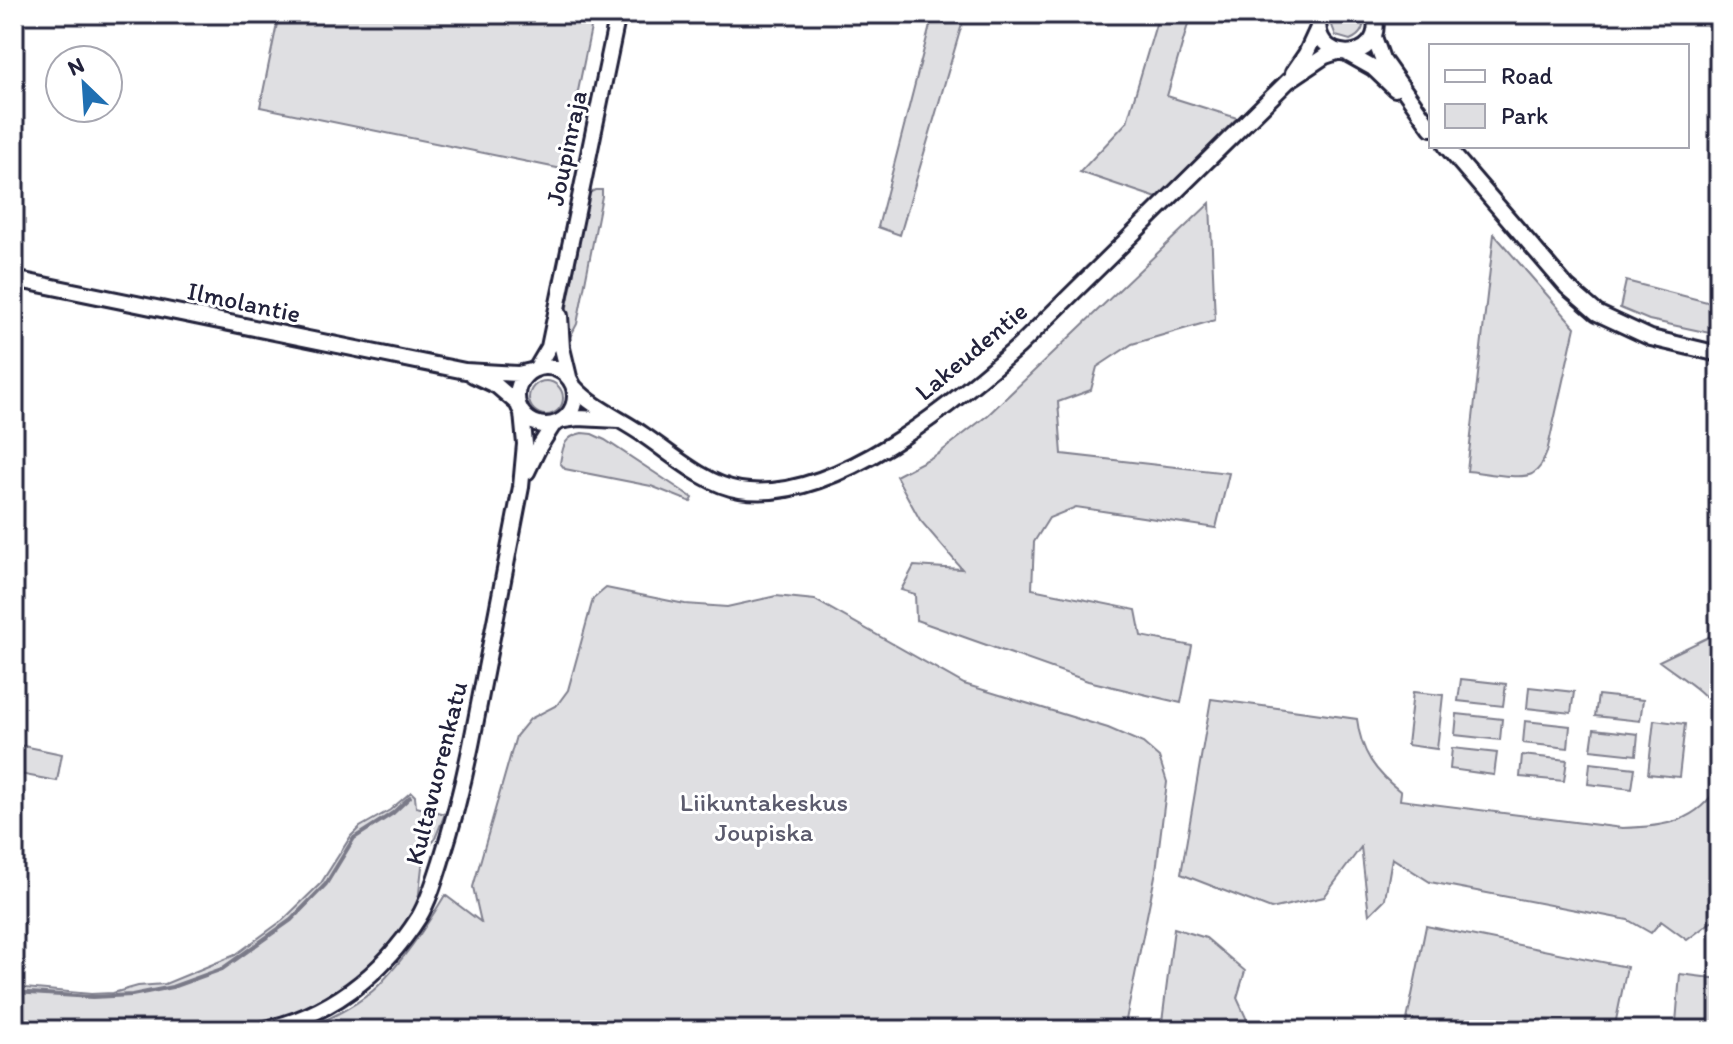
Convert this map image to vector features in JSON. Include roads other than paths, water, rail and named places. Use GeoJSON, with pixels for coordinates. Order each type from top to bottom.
{"type":"FeatureCollection","features":[{"type":"Feature","properties":{"kind":"street","name":"Joupinraja"},"geometry":{"type":"LineString","coordinates":[[534,370],[549,347],[618,14]]}},
{"type":"Feature","properties":{"kind":"street"},"geometry":{"type":"LineString","coordinates":[[1319,21],[1324,42],[1373,68],[1413,105]]}},
{"type":"Feature","properties":{"kind":"street","name":"Lakeudentie"},"geometry":{"type":"LineString","coordinates":[[1288,81],[1306,54],[1319,21]]}},
{"type":"Feature","properties":{"kind":"street"},"geometry":{"type":"LineString","coordinates":[[1377,23],[1382,59],[1429,125]]}},
{"type":"Feature","properties":{"kind":"street","name":"Lakeudentie"},"geometry":{"type":"LineString","coordinates":[[572,383],[583,397],[713,481],[738,490],[800,488],[850,466],[908,433],[986,375],[1288,81],[1315,62],[1363,49],[1377,23]]}},
{"type":"Feature","properties":{"kind":"street"},"geometry":{"type":"LineString","coordinates":[[1448,148],[1567,287],[1597,313],[1651,338],[1719,354]]}},
{"type":"Feature","properties":{"kind":"street","name":"Ilmolantie"},"geometry":{"type":"LineString","coordinates":[[14,279],[465,371],[518,374],[534,370]]}},
{"type":"Feature","properties":{"kind":"street","name":"Joupinraja"},"geometry":{"type":"LineString","coordinates":[[560,291],[562,348],[572,383]]}},
{"type":"Feature","properties":{"kind":"street"},"geometry":{"type":"LineString","coordinates":[[559,422],[574,406],[572,383],[554,368],[534,370],[519,385],[520,409],[536,424],[559,422],[578,418],[624,421]]}},
{"type":"Feature","properties":{"kind":"street","name":"Ilmolantie"},"geometry":{"type":"LineString","coordinates":[[465,371],[497,386],[520,409]]}},
{"type":"Feature","properties":{"kind":"street","name":"Kultavuorenkatu"},"geometry":{"type":"LineString","coordinates":[[260,1030],[304,1018],[338,1000],[370,976],[397,947],[420,915],[457,811],[521,487],[525,444],[520,409]]}},
{"type":"Feature","properties":{"kind":"street","name":"Kultavuorenkatu"},"geometry":{"type":"LineString","coordinates":[[521,487],[539,447],[559,422]]}},
{"type":"Feature","properties":{"kind":"waterway"},"geometry":{"type":"LineString","coordinates":[[14,992],[92,997],[132,995],[172,987],[222,969],[291,920],[326,884],[354,838],[393,813],[410,797]]}},
{"type":"Feature","properties":{"kind":"park label","name":"Liikuntakeskus Joupiska"},"geometry":{"type":"Point","coordinates":[764,817]}}]}
